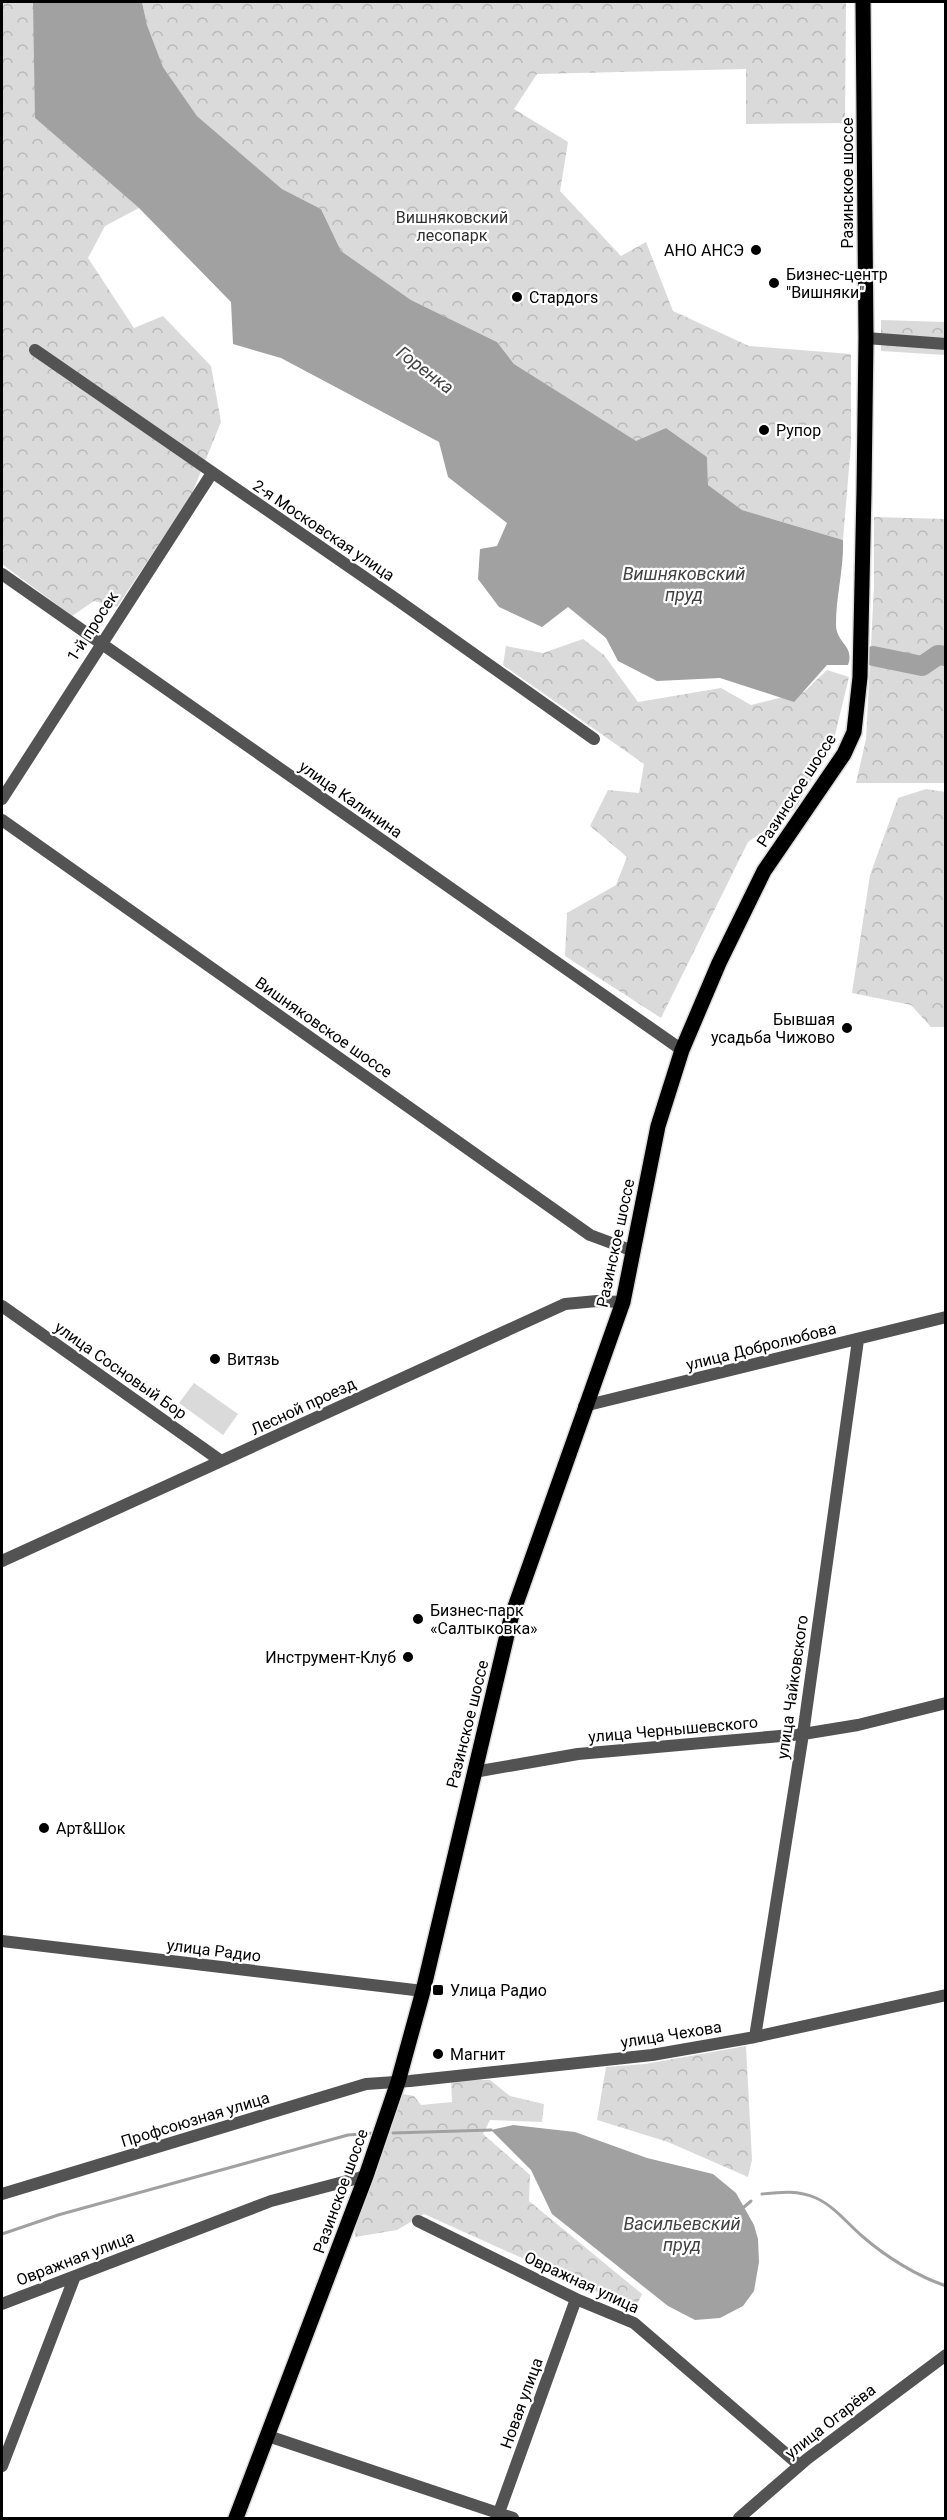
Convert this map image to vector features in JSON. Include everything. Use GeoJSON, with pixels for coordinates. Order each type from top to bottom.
{"type":"FeatureCollection","features":[{"type":"Feature","properties":{"kind":"main road","name":"Разинское шоссе"},"geometry":{"type":"LineString","coordinates":[[236,2518],[366,2176],[398,2082],[423,1991],[511,1618],[584,1406],[623,1302],[658,1126],[682,1050],[719,963],[764,872],[844,754],[854,732],[861,646],[866,338],[864,2]]}},
{"type":"Feature","properties":{"kind":"street"},"geometry":{"type":"LineString","coordinates":[[866,338],[945,345]]}},
{"type":"Feature","properties":{"kind":"street","name":"2-я Московская улица"},"geometry":{"type":"LineString","coordinates":[[35,350],[396,599],[594,739]]}},
{"type":"Feature","properties":{"kind":"street","name":"1-й просек"},"geometry":{"type":"LineString","coordinates":[[2,799],[100,643],[212,473]]}},
{"type":"Feature","properties":{"kind":"street","name":"улица Калинина"},"geometry":{"type":"LineString","coordinates":[[2,574],[682,1050]]}},
{"type":"Feature","properties":{"kind":"street","name":"Вишняковское шоссе"},"geometry":{"type":"LineString","coordinates":[[2,820],[590,1234],[633,1251]]}},
{"type":"Feature","properties":{"kind":"street","name":"Лесной проезд"},"geometry":{"type":"LineString","coordinates":[[2,1561],[565,1304],[597,1301],[623,1302]]}},
{"type":"Feature","properties":{"kind":"street","name":"улица Сосновый Бор"},"geometry":{"type":"LineString","coordinates":[[2,1306],[221,1461]]}},
{"type":"Feature","properties":{"kind":"street","name":"улица Добролюбова"},"geometry":{"type":"LineString","coordinates":[[584,1406],[945,1317]]}},
{"type":"Feature","properties":{"kind":"street","name":"улица Чайковского"},"geometry":{"type":"LineString","coordinates":[[754,2037],[803,1734],[858,1340]]}},
{"type":"Feature","properties":{"kind":"street","name":"улица Чернышевского"},"geometry":{"type":"LineString","coordinates":[[474,1772],[578,1754],[803,1734],[858,1725],[945,1703]]}},
{"type":"Feature","properties":{"kind":"street","name":"улица Радио"},"geometry":{"type":"LineString","coordinates":[[2,1941],[423,1991]]}},
{"type":"Feature","properties":{"kind":"street","name":"улица Чехова"},"geometry":{"type":"LineString","coordinates":[[398,2082],[608,2061],[754,2037],[945,1995]]}},
{"type":"Feature","properties":{"kind":"street","name":"Профсоюзная улица"},"geometry":{"type":"LineString","coordinates":[[2,2194],[366,2084],[398,2082]]}},
{"type":"Feature","properties":{"kind":"street","name":"Овражная улица"},"geometry":{"type":"LineString","coordinates":[[2,2304],[271,2200],[366,2176]]}},
{"type":"Feature","properties":{"kind":"street","name":"Овражная улица"},"geometry":{"type":"LineString","coordinates":[[418,2221],[576,2299],[634,2323],[799,2465]]}},
{"type":"Feature","properties":{"kind":"street"},"geometry":{"type":"LineString","coordinates":[[2,2466],[75,2276]]}},
{"type":"Feature","properties":{"kind":"street","name":"Новая улица"},"geometry":{"type":"LineString","coordinates":[[498,2516],[576,2299]]}},
{"type":"Feature","properties":{"kind":"street","name":"улица Огарёва"},"geometry":{"type":"LineString","coordinates":[[739,2518],[799,2465],[945,2355]]}},
{"type":"Feature","properties":{"kind":"street"},"geometry":{"type":"LineString","coordinates":[[268,2436],[498,2516],[513,2518]]}},
{"type":"Feature","properties":{"kind":"green space"},"geometry":{"type":"Polygon","coordinates":[[[2,2],[32,2],[35,6],[35,118],[139,208],[105,226],[88,258],[134,328],[163,316],[211,366],[221,422],[191,496],[117,607],[94,601],[72,616],[2,564],[2,2]]]}},
{"type":"Feature","properties":{"kind":"green space","name":"Вишняковский лесопарк"},"geometry":{"type":"Polygon","coordinates":[[[142,2],[846,2],[845,123],[746,124],[746,69],[537,74],[514,109],[568,142],[560,191],[621,256],[646,242],[673,311],[749,346],[851,354],[851,444],[843,540],[742,510],[708,485],[707,457],[666,428],[636,442],[514,364],[497,342],[411,300],[341,251],[321,209],[282,189],[197,116],[163,67],[147,25],[142,2]]]}},
{"type":"Feature","properties":{"kind":"green space"},"geometry":{"type":"Polygon","coordinates":[[[881,320],[945,322],[945,355],[881,351],[881,320]]]}},
{"type":"Feature","properties":{"kind":"green space"},"geometry":{"type":"Polygon","coordinates":[[[874,517],[945,519],[945,783],[856,783],[866,739],[874,587],[874,517]]]}},
{"type":"Feature","properties":{"kind":"green space"},"geometry":{"type":"Polygon","coordinates":[[[583,639],[604,655],[638,702],[721,688],[751,705],[804,692],[827,670],[849,677],[834,739],[795,809],[748,842],[661,1018],[565,956],[567,913],[616,885],[627,857],[590,826],[608,790],[639,793],[644,764],[503,665],[506,646],[543,653],[583,639]]]}},
{"type":"Feature","properties":{"kind":"green space"},"geometry":{"type":"Polygon","coordinates":[[[926,789],[945,792],[945,1027],[931,1027],[911,1005],[852,993],[870,875],[898,798],[926,789]]]}},
{"type":"Feature","properties":{"kind":"green space"},"geometry":{"type":"Polygon","coordinates":[[[194,1383],[238,1414],[223,1435],[179,1403],[194,1383]]]}},
{"type":"Feature","properties":{"kind":"green space"},"geometry":{"type":"Polygon","coordinates":[[[746,2046],[752,2160],[748,2177],[668,2142],[597,2120],[606,2067],[645,2064],[746,2046]]]}},
{"type":"Feature","properties":{"kind":"green space"},"geometry":{"type":"Polygon","coordinates":[[[451,2080],[490,2080],[510,2096],[544,2104],[542,2122],[490,2120],[483,2134],[530,2175],[529,2201],[642,2294],[635,2309],[424,2214],[397,2230],[355,2237],[356,2219],[403,2094],[414,2096],[421,2105],[452,2102],[451,2080]]]}},
{"type":"Feature","properties":{"kind":"water","name":"Вишняковский пруд"},"geometry":{"type":"Polygon","coordinates":[[[33,2],[142,2],[147,25],[163,67],[197,116],[282,189],[321,209],[341,251],[411,300],[497,342],[514,364],[636,441],[666,428],[707,457],[708,485],[742,510],[843,540],[836,624],[839,636],[849,653],[848,665],[827,665],[794,702],[720,678],[657,681],[618,661],[606,638],[568,607],[542,627],[499,607],[478,579],[480,549],[497,546],[507,523],[448,477],[439,442],[281,358],[233,344],[231,302],[139,208],[35,118],[33,2]]]}},
{"type":"Feature","properties":{"kind":"water","name":"Васильевский пруд"},"geometry":{"type":"Polygon","coordinates":[[[513,2125],[575,2132],[647,2158],[713,2174],[736,2193],[754,2225],[758,2239],[759,2262],[754,2291],[743,2306],[720,2318],[695,2320],[668,2306],[552,2214],[531,2170],[491,2130],[513,2125]]]}},
{"type":"Feature","properties":{"kind":"waterway","name":"Горенка"},"geometry":{"type":"LineString","coordinates":[[873,656],[922,666],[938,655],[946,656]]}},
{"type":"Feature","properties":{"kind":"waterway"},"geometry":{"type":"LineString","coordinates":[[393,2133],[491,2130]]}},
{"type":"Feature","properties":{"kind":"waterway"},"geometry":{"type":"LineString","coordinates":[[2,2234],[58,2215],[348,2135],[375,2133]]}},
{"type":"Feature","properties":{"kind":"waterway"},"geometry":{"type":"LineString","coordinates":[[762,2194],[796,2193],[823,2201],[891,2258],[924,2277],[946,2286]]}},
{"type":"Feature","properties":{"kind":"waterway"},"geometry":{"type":"LineString","coordinates":[[744,2207],[751,2201]]}},
{"type":"Feature","properties":{"kind":"place","name":"АНО АНСЭ"},"geometry":{"type":"Point","coordinates":[756,250]}},
{"type":"Feature","properties":{"kind":"place","name":"Бизнес-центр \"Вишняки\""},"geometry":{"type":"Point","coordinates":[774,283]}},
{"type":"Feature","properties":{"kind":"place","name":"Стардогs"},"geometry":{"type":"Point","coordinates":[517,297]}},
{"type":"Feature","properties":{"kind":"place","name":"Рупор"},"geometry":{"type":"Point","coordinates":[764,430]}},
{"type":"Feature","properties":{"kind":"place","name":"Бывшая усадьба Чижово"},"geometry":{"type":"Point","coordinates":[847,1028]}},
{"type":"Feature","properties":{"kind":"place","name":"Витязь"},"geometry":{"type":"Point","coordinates":[215,1359]}},
{"type":"Feature","properties":{"kind":"place","name":"Бизнес-парк «Салтыковка»"},"geometry":{"type":"Point","coordinates":[418,1619]}},
{"type":"Feature","properties":{"kind":"place","name":"Инструмент-Клуб"},"geometry":{"type":"Point","coordinates":[408,1657]}},
{"type":"Feature","properties":{"kind":"place","name":"Арт&Шок"},"geometry":{"type":"Point","coordinates":[44,1828]}},
{"type":"Feature","properties":{"kind":"place","name":"Улица Радио"},"geometry":{"type":"Point","coordinates":[438,1990]}},
{"type":"Feature","properties":{"kind":"place","name":"Магнит"},"geometry":{"type":"Point","coordinates":[438,2054]}}]}
